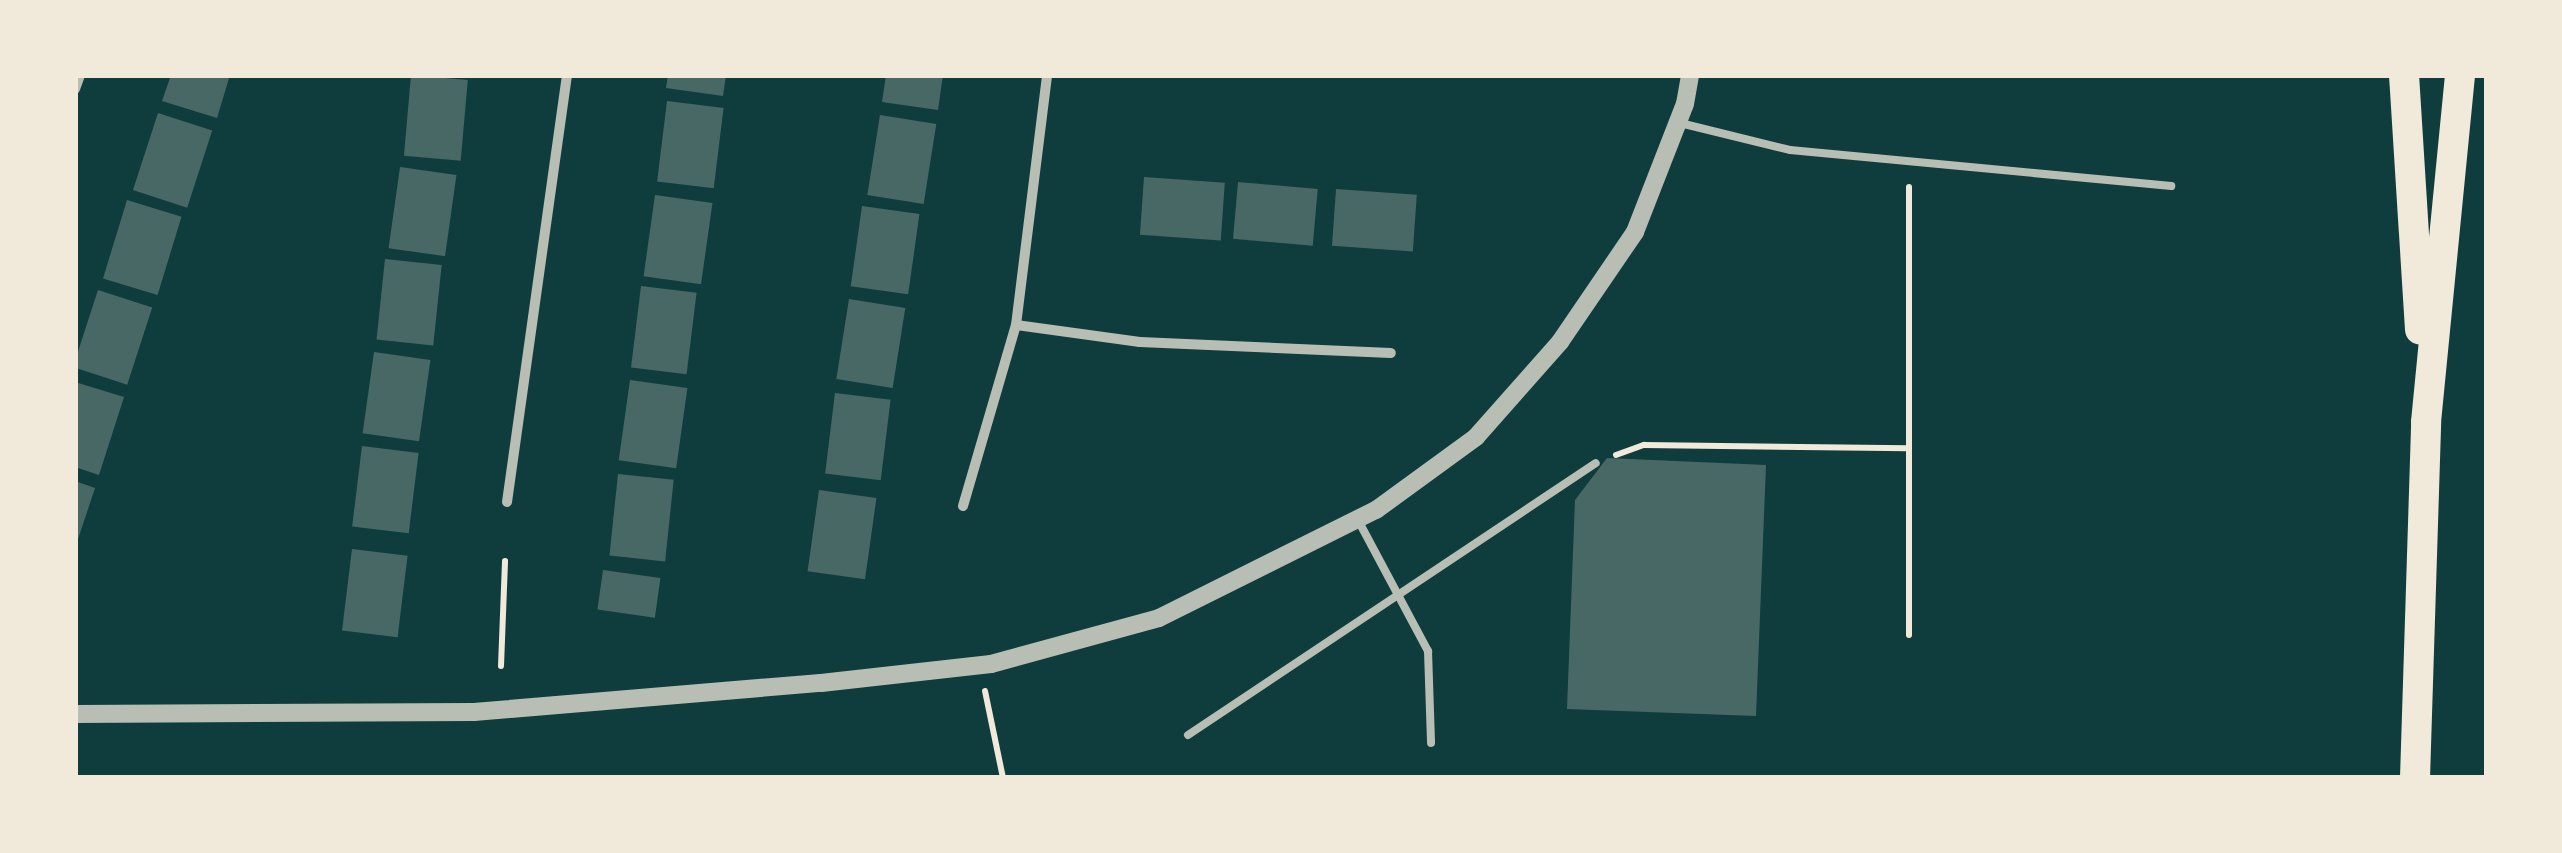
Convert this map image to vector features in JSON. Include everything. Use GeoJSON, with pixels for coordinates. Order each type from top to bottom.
{"type":"FeatureCollection","features":[{"type":"Feature","properties":{"kind":"highway"},"geometry":{"type":"LineString","coordinates":[[2404,75],[2426,422]]}},
{"type":"Feature","properties":{"kind":"highway"},"geometry":{"type":"LineString","coordinates":[[2415,778],[2426,422],[2460,75]]}},
{"type":"Feature","properties":{"kind":"street"},"geometry":{"type":"LineString","coordinates":[[75,89],[80,75]]}},
{"type":"Feature","properties":{"kind":"street"},"geometry":{"type":"LineString","coordinates":[[507,502],[567,75]]}},
{"type":"Feature","properties":{"kind":"street"},"geometry":{"type":"LineString","coordinates":[[963,506],[1016,325],[1048,75]]}},
{"type":"Feature","properties":{"kind":"street"},"geometry":{"type":"LineString","coordinates":[[75,714],[474,712],[990,664],[1158,618],[1358,519],[1476,437],[1560,342],[1635,232],[1678,122],[1690,75]]}},
{"type":"Feature","properties":{"kind":"street"},"geometry":{"type":"LineString","coordinates":[[1016,325],[1140,342],[1391,353]]}},
{"type":"Feature","properties":{"kind":"lane"},"geometry":{"type":"LineString","coordinates":[[1678,122],[1790,150],[2170,186]]}},
{"type":"Feature","properties":{"kind":"lane"},"geometry":{"type":"LineString","coordinates":[[1188,734],[1596,462]]}},
{"type":"Feature","properties":{"kind":"lane"},"geometry":{"type":"LineString","coordinates":[[1358,519],[1428,651],[1430,743]]}},
{"type":"Feature","properties":{"kind":"path"},"geometry":{"type":"LineString","coordinates":[[1909,161],[1909,635]]}},
{"type":"Feature","properties":{"kind":"path"},"geometry":{"type":"LineString","coordinates":[[1596,462],[1644,445],[1908,448]]}},
{"type":"Feature","properties":{"kind":"path"},"geometry":{"type":"LineString","coordinates":[[500,666],[505,561]]}},
{"type":"Feature","properties":{"kind":"path"},"geometry":{"type":"LineString","coordinates":[[984,690],[1003,778]]}},
{"type":"Feature","properties":{"kind":"building"},"geometry":{"type":"Polygon","coordinates":[[[171,75],[230,75],[217,118],[162,101],[171,75]]]}},
{"type":"Feature","properties":{"kind":"building"},"geometry":{"type":"Polygon","coordinates":[[[411,75],[468,80],[461,161],[404,156],[411,75]]]}},
{"type":"Feature","properties":{"kind":"building"},"geometry":{"type":"Polygon","coordinates":[[[668,75],[726,75],[723,96],[666,88],[668,75]]]}},
{"type":"Feature","properties":{"kind":"building"},"geometry":{"type":"Polygon","coordinates":[[[886,75],[943,75],[938,110],[882,102],[886,75]]]}},
{"type":"Feature","properties":{"kind":"building"},"geometry":{"type":"Polygon","coordinates":[[[667,101],[724,108],[714,188],[657,181],[667,101]]]}},
{"type":"Feature","properties":{"kind":"building"},"geometry":{"type":"Polygon","coordinates":[[[158,113],[212,131],[187,208],[133,190],[158,113]]]}},
{"type":"Feature","properties":{"kind":"building"},"geometry":{"type":"Polygon","coordinates":[[[880,115],[936,124],[924,204],[867,195],[880,115]]]}},
{"type":"Feature","properties":{"kind":"building"},"geometry":{"type":"Polygon","coordinates":[[[400,167],[456,175],[445,256],[389,248],[400,167]]]}},
{"type":"Feature","properties":{"kind":"building"},"geometry":{"type":"Polygon","coordinates":[[[1144,177],[1225,183],[1221,241],[1140,235],[1144,177]]]}},
{"type":"Feature","properties":{"kind":"building"},"geometry":{"type":"Polygon","coordinates":[[[1238,182],[1318,189],[1313,246],[1233,239],[1238,182]]]}},
{"type":"Feature","properties":{"kind":"building"},"geometry":{"type":"Polygon","coordinates":[[[1336,189],[1417,195],[1413,252],[1332,246],[1336,189]]]}},
{"type":"Feature","properties":{"kind":"building"},"geometry":{"type":"Polygon","coordinates":[[[655,195],[712,203],[701,284],[644,276],[655,195]]]}},
{"type":"Feature","properties":{"kind":"building"},"geometry":{"type":"Polygon","coordinates":[[[127,200],[182,217],[158,295],[103,278],[127,200]]]}},
{"type":"Feature","properties":{"kind":"building"},"geometry":{"type":"Polygon","coordinates":[[[862,206],[919,214],[908,294],[851,286],[862,206]]]}},
{"type":"Feature","properties":{"kind":"building"},"geometry":{"type":"Polygon","coordinates":[[[385,259],[442,265],[433,346],[377,340],[385,259]]]}},
{"type":"Feature","properties":{"kind":"building"},"geometry":{"type":"Polygon","coordinates":[[[641,286],[697,293],[687,374],[631,367],[641,286]]]}},
{"type":"Feature","properties":{"kind":"building"},"geometry":{"type":"Polygon","coordinates":[[[98,290],[152,308],[127,385],[75,368],[98,290]]]}},
{"type":"Feature","properties":{"kind":"building"},"geometry":{"type":"Polygon","coordinates":[[[849,299],[905,308],[893,388],[836,379],[849,299]]]}},
{"type":"Feature","properties":{"kind":"building"},"geometry":{"type":"Polygon","coordinates":[[[374,352],[430,360],[419,441],[363,433],[374,352]]]}},
{"type":"Feature","properties":{"kind":"building"},"geometry":{"type":"Polygon","coordinates":[[[630,380],[687,388],[676,468],[619,460],[630,380]]]}},
{"type":"Feature","properties":{"kind":"building"},"geometry":{"type":"Polygon","coordinates":[[[75,382],[124,397],[99,475],[75,467],[75,382]]]}},
{"type":"Feature","properties":{"kind":"building"},"geometry":{"type":"Polygon","coordinates":[[[835,393],[891,400],[881,480],[825,473],[835,393]]]}},
{"type":"Feature","properties":{"kind":"building"},"geometry":{"type":"Polygon","coordinates":[[[362,446],[419,453],[409,533],[352,526],[362,446]]]}},
{"type":"Feature","properties":{"kind":"building"},"geometry":{"type":"Polygon","coordinates":[[[1607,458],[1766,465],[1756,716],[1567,709],[1575,500],[1607,458]]]}},
{"type":"Feature","properties":{"kind":"building"},"geometry":{"type":"Polygon","coordinates":[[[618,474],[674,480],[665,561],[609,556],[618,474]]]}},
{"type":"Feature","properties":{"kind":"building"},"geometry":{"type":"Polygon","coordinates":[[[75,481],[95,488],[76,545],[75,544],[75,481]]]}},
{"type":"Feature","properties":{"kind":"building"},"geometry":{"type":"Polygon","coordinates":[[[819,490],[876,498],[865,579],[808,571],[819,490]]]}},
{"type":"Feature","properties":{"kind":"building"},"geometry":{"type":"Polygon","coordinates":[[[352,549],[408,556],[398,637],[342,630],[352,549]]]}},
{"type":"Feature","properties":{"kind":"building"},"geometry":{"type":"Polygon","coordinates":[[[603,570],[660,578],[655,618],[597,610],[603,570]]]}}]}
